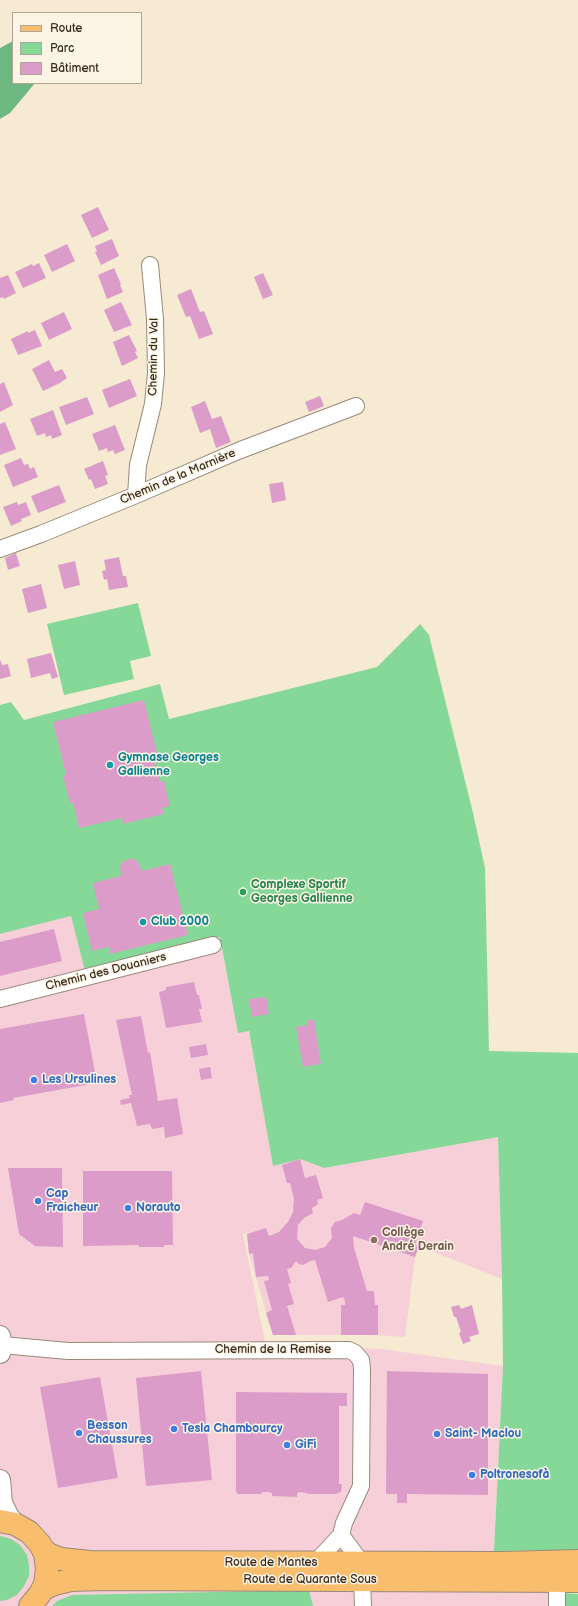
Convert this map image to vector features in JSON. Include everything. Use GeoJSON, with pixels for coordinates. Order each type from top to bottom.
{"type":"FeatureCollection","features":[{"type":"Feature","properties":{"kind":"main road"},"geometry":{"type":"LineString","coordinates":[[7,1522],[25,1528],[33,1535],[43,1549],[47,1569],[43,1589],[30,1606]]}},
{"type":"Feature","properties":{"kind":"main road","name":"Route de Mantes"},"geometry":{"type":"LineString","coordinates":[[43,1549],[54,1557],[87,1562],[314,1563],[362,1571],[503,1563],[578,1561]]}},
{"type":"Feature","properties":{"kind":"main road","name":"Route de Quarante Sous"},"geometry":{"type":"LineString","coordinates":[[43,1589],[62,1582],[80,1580],[362,1571],[567,1581]]}},
{"type":"Feature","properties":{"kind":"street","name":"Chemin du Val"},"geometry":{"type":"LineString","coordinates":[[136,495],[138,465],[153,404],[156,373],[155,319],[150,265]]}},
{"type":"Feature","properties":{"kind":"street","name":"Chemin de la Marnière"},"geometry":{"type":"LineString","coordinates":[[0,549],[136,495],[238,451],[356,406]]}},
{"type":"Feature","properties":{"kind":"street","name":"Chemin des Douaniers"},"geometry":{"type":"LineString","coordinates":[[0,999],[213,945]]}},
{"type":"Feature","properties":{"kind":"street","name":"Chemin de la Remise"},"geometry":{"type":"LineString","coordinates":[[1,1345],[68,1351],[349,1350],[355,1353],[360,1360],[362,1369],[361,1486],[344,1523],[342,1535],[314,1563]]}},
{"type":"Feature","properties":{"kind":"street"},"geometry":{"type":"LineString","coordinates":[[0,1480],[2,1503],[9,1517],[7,1522]]}},
{"type":"Feature","properties":{"kind":"street"},"geometry":{"type":"LineString","coordinates":[[342,1535],[362,1571],[363,1606]]}},
{"type":"Feature","properties":{"kind":"street"},"geometry":{"type":"LineString","coordinates":[[557,1606],[567,1581]]}},
{"type":"Feature","properties":{"kind":"shaded area"},"geometry":{"type":"Polygon","coordinates":[[[71,916],[85,970],[220,937],[238,1032],[249,1031],[272,1160],[300,1159],[324,1168],[498,1137],[502,1279],[419,1246],[415,1257],[405,1337],[378,1335],[273,1335],[249,1254],[247,1234],[250,1232],[243,1234],[265,1342],[381,1349],[503,1366],[494,1551],[548,1588],[552,1606],[0,1606],[0,934],[71,916]]]}},
{"type":"Feature","properties":{"kind":"green space"},"geometry":{"type":"Polygon","coordinates":[[[12,42],[12,84],[34,84],[10,113],[0,119],[0,48],[12,42]]]}},
{"type":"Feature","properties":{"kind":"green space"},"geometry":{"type":"Polygon","coordinates":[[[138,603],[151,656],[130,661],[134,679],[64,695],[47,624],[138,603]]]}},
{"type":"Feature","properties":{"kind":"green space","name":"Complexe Sportif Georges Gallienne"},"geometry":{"type":"Polygon","coordinates":[[[420,624],[429,635],[485,868],[489,1051],[578,1053],[578,1550],[494,1551],[503,1366],[498,1137],[324,1168],[300,1159],[273,1166],[249,1031],[238,1033],[220,937],[85,971],[71,916],[0,934],[0,705],[11,702],[24,720],[160,684],[169,719],[377,667],[420,624]]]}},
{"type":"Feature","properties":{"kind":"green space"},"geometry":{"type":"Polygon","coordinates":[[[0,1536],[11,1539],[20,1545],[27,1555],[29,1576],[17,1595],[7,1600],[0,1601],[0,1536]]]}},
{"type":"Feature","properties":{"kind":"green space"},"geometry":{"type":"Polygon","coordinates":[[[309,1590],[313,1606],[52,1606],[57,1601],[72,1595],[309,1590]]]}},
{"type":"Feature","properties":{"kind":"green space"},"geometry":{"type":"Polygon","coordinates":[[[562,1593],[578,1594],[578,1606],[563,1606],[562,1593]]]}},
{"type":"Feature","properties":{"kind":"building"},"geometry":{"type":"Polygon","coordinates":[[[98,207],[109,230],[92,238],[81,215],[98,207]]]}},
{"type":"Feature","properties":{"kind":"building"},"geometry":{"type":"Polygon","coordinates":[[[112,239],[119,256],[101,265],[95,252],[97,251],[95,246],[112,239]]]}},
{"type":"Feature","properties":{"kind":"building"},"geometry":{"type":"Polygon","coordinates":[[[67,244],[75,261],[52,272],[44,255],[67,244]]]}},
{"type":"Feature","properties":{"kind":"building"},"geometry":{"type":"Polygon","coordinates":[[[39,263],[46,278],[23,288],[15,272],[32,264],[33,266],[39,263]]]}},
{"type":"Feature","properties":{"kind":"building"},"geometry":{"type":"Polygon","coordinates":[[[114,268],[123,292],[107,299],[98,275],[114,268]]]}},
{"type":"Feature","properties":{"kind":"building"},"geometry":{"type":"Polygon","coordinates":[[[263,273],[273,295],[263,299],[254,277],[263,273]]]}},
{"type":"Feature","properties":{"kind":"building"},"geometry":{"type":"Polygon","coordinates":[[[8,275],[16,293],[4,299],[3,297],[0,298],[0,278],[8,275]]]}},
{"type":"Feature","properties":{"kind":"building"},"geometry":{"type":"Polygon","coordinates":[[[191,289],[200,312],[204,311],[213,334],[199,339],[190,316],[186,317],[177,295],[191,289]]]}},
{"type":"Feature","properties":{"kind":"building"},"geometry":{"type":"Polygon","coordinates":[[[121,302],[132,325],[114,332],[104,310],[121,302]]]}},
{"type":"Feature","properties":{"kind":"building"},"geometry":{"type":"Polygon","coordinates":[[[64,312],[72,329],[49,340],[41,323],[64,312]]]}},
{"type":"Feature","properties":{"kind":"building"},"geometry":{"type":"Polygon","coordinates":[[[35,330],[42,346],[18,355],[11,339],[28,331],[28,333],[35,330]]]}},
{"type":"Feature","properties":{"kind":"building"},"geometry":{"type":"Polygon","coordinates":[[[129,335],[137,351],[135,352],[138,358],[122,366],[113,342],[129,335]]]}},
{"type":"Feature","properties":{"kind":"building"},"geometry":{"type":"Polygon","coordinates":[[[49,360],[55,372],[62,369],[67,378],[43,391],[32,369],[49,360]]]}},
{"type":"Feature","properties":{"kind":"building"},"geometry":{"type":"Polygon","coordinates":[[[130,379],[137,396],[109,408],[102,390],[130,379]]]}},
{"type":"Feature","properties":{"kind":"building"},"geometry":{"type":"Polygon","coordinates":[[[4,382],[13,405],[0,412],[0,384],[4,382]]]}},
{"type":"Feature","properties":{"kind":"building"},"geometry":{"type":"Polygon","coordinates":[[[320,396],[324,406],[309,412],[305,402],[320,396]]]}},
{"type":"Feature","properties":{"kind":"building"},"geometry":{"type":"Polygon","coordinates":[[[87,397],[94,414],[66,425],[59,407],[87,397]]]}},
{"type":"Feature","properties":{"kind":"building"},"geometry":{"type":"Polygon","coordinates":[[[205,401],[212,419],[221,416],[231,442],[216,448],[210,429],[200,433],[191,407],[205,401]]]}},
{"type":"Feature","properties":{"kind":"building"},"geometry":{"type":"Polygon","coordinates":[[[53,410],[62,435],[52,439],[51,435],[46,437],[45,433],[37,436],[30,419],[53,410]]]}},
{"type":"Feature","properties":{"kind":"building"},"geometry":{"type":"Polygon","coordinates":[[[5,422],[16,449],[0,455],[0,424],[5,422]]]}},
{"type":"Feature","properties":{"kind":"building"},"geometry":{"type":"Polygon","coordinates":[[[115,425],[125,450],[115,454],[113,450],[108,452],[107,448],[99,451],[92,434],[115,425]]]}},
{"type":"Feature","properties":{"kind":"building"},"geometry":{"type":"Polygon","coordinates":[[[21,458],[24,465],[28,464],[30,469],[34,467],[38,477],[13,487],[4,465],[21,458]]]}},
{"type":"Feature","properties":{"kind":"building"},"geometry":{"type":"Polygon","coordinates":[[[103,461],[108,475],[105,476],[108,484],[95,489],[91,479],[89,480],[84,469],[103,461]]]}},
{"type":"Feature","properties":{"kind":"building"},"geometry":{"type":"Polygon","coordinates":[[[283,482],[286,500],[272,503],[269,484],[283,482]]]}},
{"type":"Feature","properties":{"kind":"building"},"geometry":{"type":"Polygon","coordinates":[[[59,485],[66,502],[38,513],[31,496],[59,485]]]}},
{"type":"Feature","properties":{"kind":"building"},"geometry":{"type":"Polygon","coordinates":[[[17,502],[18,505],[26,502],[31,515],[21,519],[22,521],[11,526],[3,507],[17,502]]]}},
{"type":"Feature","properties":{"kind":"building"},"geometry":{"type":"Polygon","coordinates":[[[16,553],[20,566],[8,570],[5,558],[16,553]]]}},
{"type":"Feature","properties":{"kind":"building"},"geometry":{"type":"Polygon","coordinates":[[[119,557],[123,576],[126,576],[128,587],[109,590],[107,579],[104,580],[102,571],[106,570],[104,560],[119,557]]]}},
{"type":"Feature","properties":{"kind":"building"},"geometry":{"type":"Polygon","coordinates":[[[75,561],[80,585],[64,589],[58,565],[75,561]]]}},
{"type":"Feature","properties":{"kind":"building"},"geometry":{"type":"Polygon","coordinates":[[[41,584],[47,608],[28,613],[22,589],[41,584]]]}},
{"type":"Feature","properties":{"kind":"building"},"geometry":{"type":"Polygon","coordinates":[[[51,653],[58,677],[52,679],[50,673],[31,678],[27,659],[51,653]]]}},
{"type":"Feature","properties":{"kind":"building"},"geometry":{"type":"Polygon","coordinates":[[[0,659],[2,665],[8,664],[11,676],[0,679],[0,659]]]}},
{"type":"Feature","properties":{"kind":"building","name":"Gymnase Georges Gallienne"},"geometry":{"type":"Polygon","coordinates":[[[144,700],[157,753],[153,754],[160,782],[164,780],[170,806],[162,808],[164,814],[123,824],[122,818],[79,828],[73,803],[70,803],[63,776],[66,775],[53,722],[144,700]]]}},
{"type":"Feature","properties":{"kind":"building","name":"Club 2000"},"geometry":{"type":"Polygon","coordinates":[[[129,859],[134,859],[138,862],[142,871],[170,864],[188,935],[110,954],[109,947],[92,951],[83,913],[99,909],[93,883],[121,876],[120,866],[123,862],[129,859]]]}},
{"type":"Feature","properties":{"kind":"building"},"geometry":{"type":"Polygon","coordinates":[[[54,929],[62,961],[0,976],[0,942],[54,929]]]}},
{"type":"Feature","properties":{"kind":"building"},"geometry":{"type":"Polygon","coordinates":[[[194,982],[202,1009],[199,1009],[202,1022],[166,1028],[159,992],[166,990],[166,987],[194,982]]]}},
{"type":"Feature","properties":{"kind":"building"},"geometry":{"type":"Polygon","coordinates":[[[266,997],[269,1014],[252,1017],[249,999],[266,997]]]}},
{"type":"Feature","properties":{"kind":"building"},"geometry":{"type":"Polygon","coordinates":[[[84,1014],[97,1083],[13,1098],[14,1100],[0,1103],[0,1029],[84,1014]]]}},
{"type":"Feature","properties":{"kind":"building"},"geometry":{"type":"Polygon","coordinates":[[[141,1016],[148,1053],[150,1052],[158,1101],[177,1098],[183,1134],[165,1138],[164,1127],[152,1129],[150,1124],[137,1126],[131,1103],[121,1105],[120,1100],[130,1098],[129,1095],[132,1095],[116,1020],[141,1016]]]}},
{"type":"Feature","properties":{"kind":"building"},"geometry":{"type":"Polygon","coordinates":[[[314,1019],[321,1064],[303,1067],[296,1027],[308,1025],[308,1020],[314,1019]]]}},
{"type":"Feature","properties":{"kind":"building"},"geometry":{"type":"Polygon","coordinates":[[[206,1044],[208,1055],[191,1058],[189,1047],[206,1044]]]}},
{"type":"Feature","properties":{"kind":"building"},"geometry":{"type":"Polygon","coordinates":[[[210,1067],[212,1078],[201,1080],[199,1069],[210,1067]]]}},
{"type":"Feature","properties":{"kind":"building"},"geometry":{"type":"Polygon","coordinates":[[[300,1159],[305,1178],[316,1175],[323,1198],[317,1200],[318,1204],[312,1208],[313,1213],[304,1218],[298,1225],[297,1239],[305,1248],[315,1250],[325,1247],[332,1238],[331,1228],[335,1222],[354,1213],[360,1215],[365,1202],[423,1221],[415,1245],[419,1246],[415,1257],[353,1236],[354,1248],[367,1291],[374,1291],[375,1305],[378,1305],[378,1335],[341,1335],[341,1305],[345,1305],[345,1301],[343,1297],[328,1302],[315,1260],[303,1265],[296,1261],[291,1268],[287,1269],[291,1283],[288,1284],[294,1304],[287,1306],[296,1335],[273,1335],[266,1313],[272,1310],[264,1281],[269,1280],[268,1276],[256,1277],[253,1253],[249,1254],[247,1234],[266,1228],[269,1236],[279,1232],[288,1222],[293,1212],[294,1199],[290,1183],[287,1183],[282,1165],[300,1159]]]}},
{"type":"Feature","properties":{"kind":"building","name":"Cap Fraicheur"},"geometry":{"type":"Polygon","coordinates":[[[8,1168],[62,1168],[63,1247],[35,1246],[19,1234],[8,1168]]]}},
{"type":"Feature","properties":{"kind":"building","name":"Norauto"},"geometry":{"type":"Polygon","coordinates":[[[83,1171],[172,1171],[173,1245],[164,1245],[164,1247],[139,1247],[139,1245],[83,1246],[83,1171]]]}},
{"type":"Feature","properties":{"kind":"building"},"geometry":{"type":"Polygon","coordinates":[[[459,1305],[461,1309],[472,1305],[479,1334],[469,1337],[471,1341],[463,1344],[459,1333],[461,1332],[451,1307],[459,1305]]]}},
{"type":"Feature","properties":{"kind":"building","name":"Tesla Chambourcy"},"geometry":{"type":"Polygon","coordinates":[[[201,1371],[212,1480],[146,1486],[136,1378],[201,1371]]]}},
{"type":"Feature","properties":{"kind":"building","name":"Saint- Maclou"},"geometry":{"type":"Polygon","coordinates":[[[387,1371],[488,1374],[488,1495],[407,1494],[407,1503],[397,1503],[397,1494],[386,1494],[387,1371]]]}},
{"type":"Feature","properties":{"kind":"building","name":"Besson Chaussures"},"geometry":{"type":"Polygon","coordinates":[[[100,1377],[118,1478],[58,1488],[40,1387],[100,1377]]]}},
{"type":"Feature","properties":{"kind":"building","name":"GiFi"},"geometry":{"type":"Polygon","coordinates":[[[236,1392],[347,1393],[347,1406],[339,1406],[339,1484],[342,1484],[341,1492],[336,1494],[308,1494],[300,1492],[297,1493],[297,1497],[272,1496],[272,1493],[269,1492],[263,1492],[261,1494],[238,1494],[236,1492],[236,1392]]]}},
{"type":"Feature","properties":{"kind":"place","name":"Gymnase Georges Gallienne"},"geometry":{"type":"Point","coordinates":[110,765]}},
{"type":"Feature","properties":{"kind":"place","name":"Complexe Sportif Georges Gallienne"},"geometry":{"type":"Point","coordinates":[243,892]}},
{"type":"Feature","properties":{"kind":"place","name":"Club 2000"},"geometry":{"type":"Point","coordinates":[143,922]}},
{"type":"Feature","properties":{"kind":"place","name":"Les Ursulines"},"geometry":{"type":"Point","coordinates":[34,1080]}},
{"type":"Feature","properties":{"kind":"place","name":"Cap Fraicheur"},"geometry":{"type":"Point","coordinates":[38,1201]}},
{"type":"Feature","properties":{"kind":"place","name":"Norauto"},"geometry":{"type":"Point","coordinates":[128,1208]}},
{"type":"Feature","properties":{"kind":"place","name":"Collège André Derain"},"geometry":{"type":"Point","coordinates":[374,1240]}},
{"type":"Feature","properties":{"kind":"place","name":"Tesla Chambourcy"},"geometry":{"type":"Point","coordinates":[174,1429]}},
{"type":"Feature","properties":{"kind":"place","name":"Besson Chaussures"},"geometry":{"type":"Point","coordinates":[79,1433]}},
{"type":"Feature","properties":{"kind":"place","name":"Saint- Maclou"},"geometry":{"type":"Point","coordinates":[437,1434]}},
{"type":"Feature","properties":{"kind":"place","name":"GiFi"},"geometry":{"type":"Point","coordinates":[287,1445]}},
{"type":"Feature","properties":{"kind":"place","name":"Poltronesofà"},"geometry":{"type":"Point","coordinates":[472,1475]}}]}
